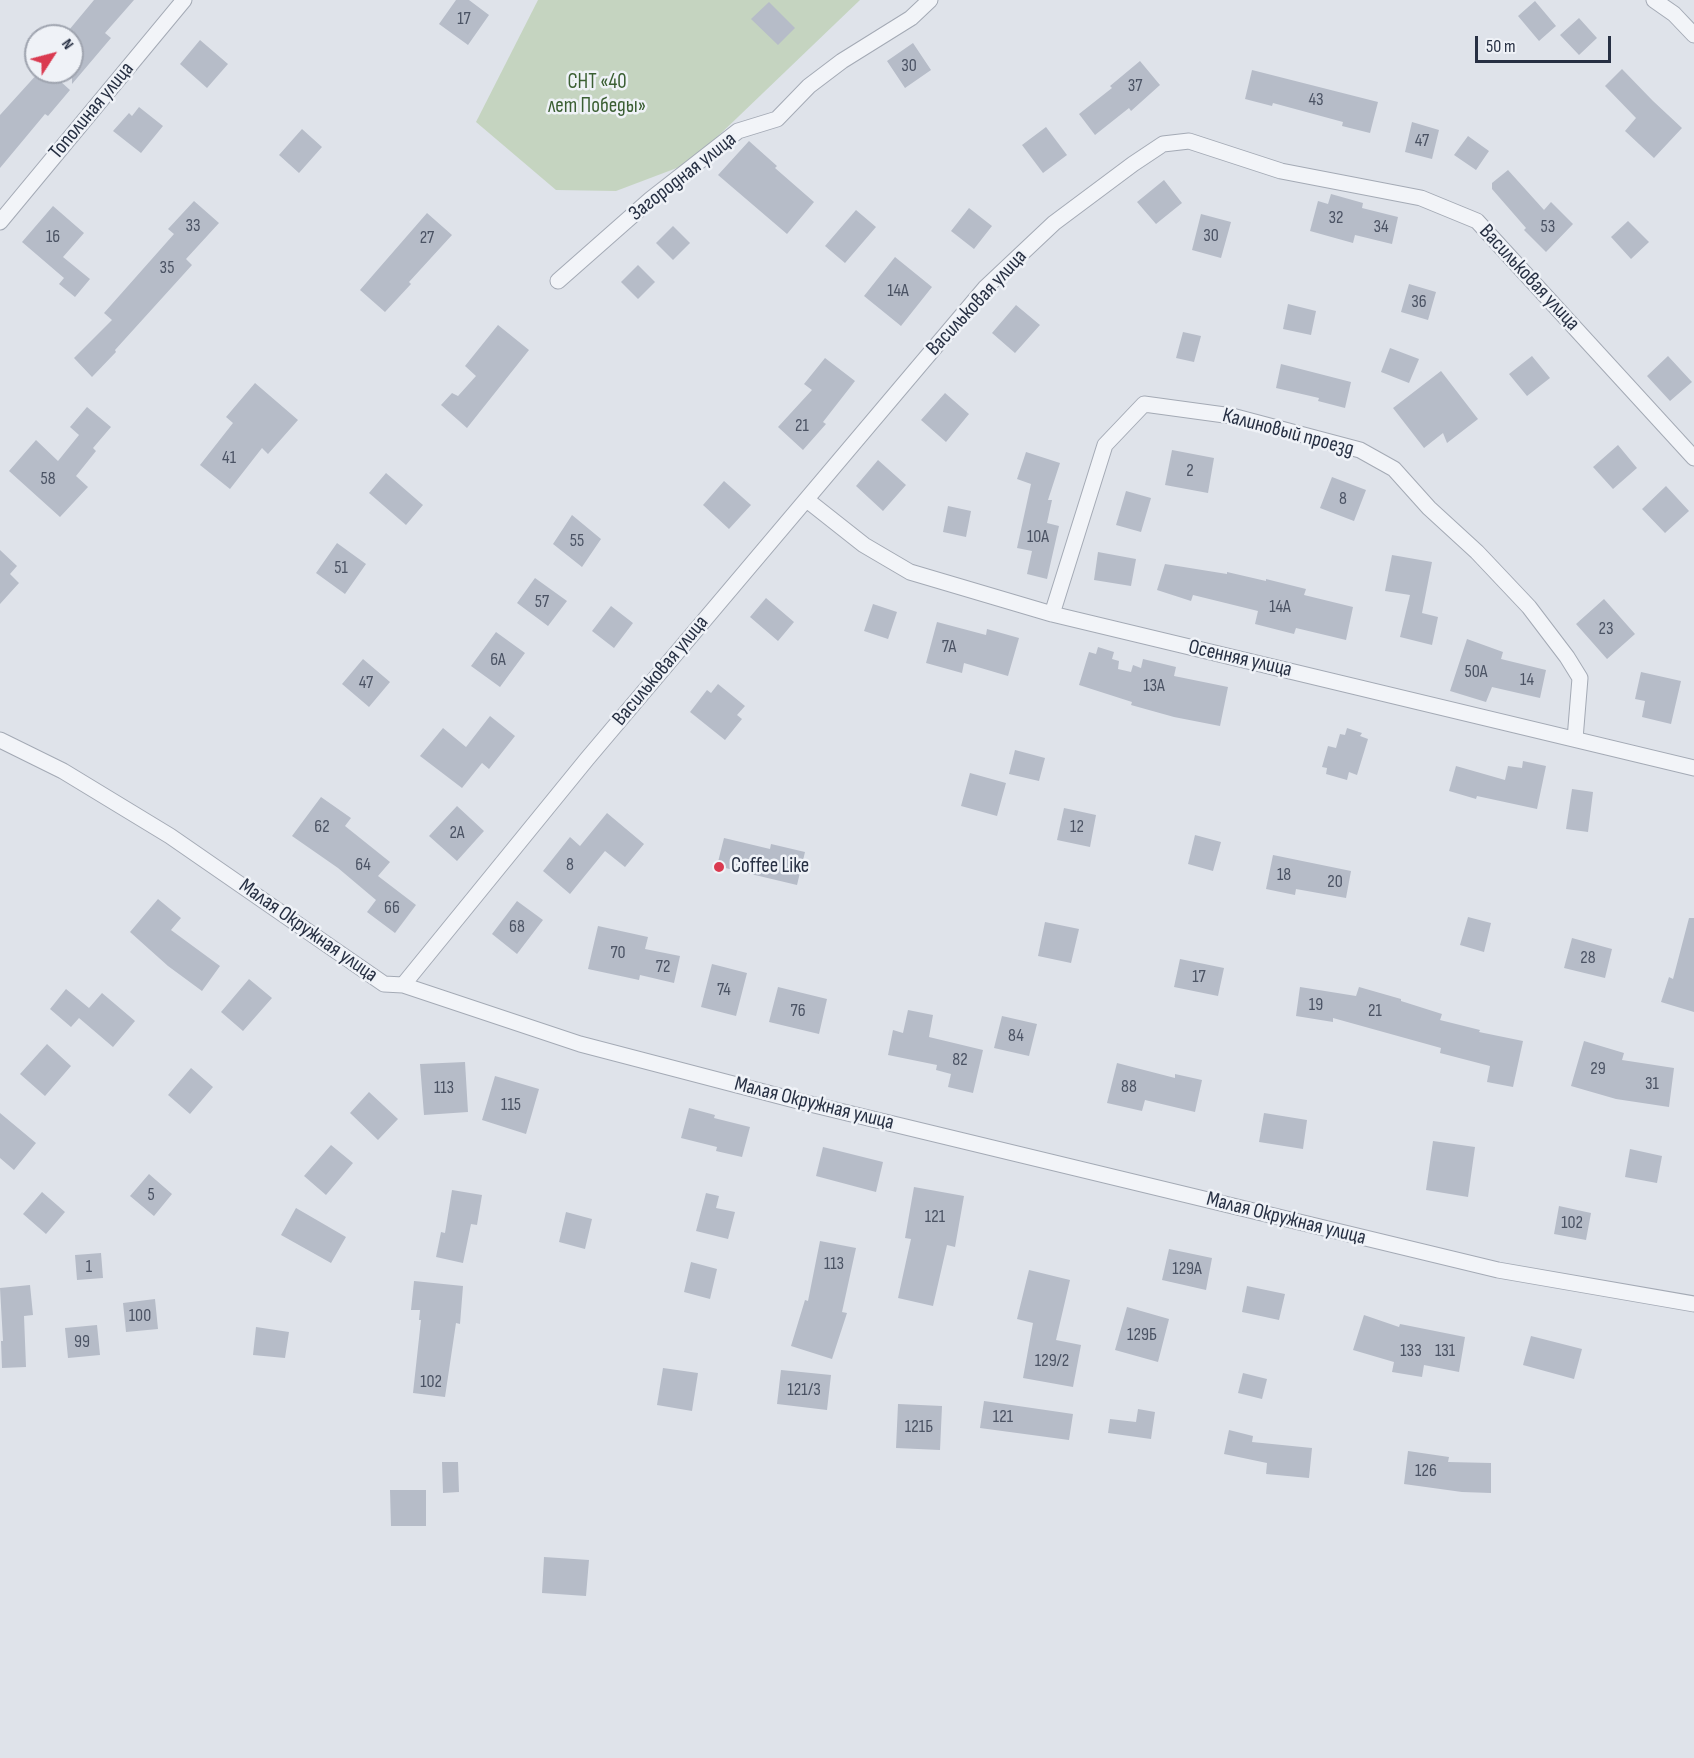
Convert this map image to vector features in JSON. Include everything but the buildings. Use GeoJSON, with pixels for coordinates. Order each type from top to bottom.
{"type":"FeatureCollection","features":[{"type":"Feature","properties":{"kind":"street","name":"Тополиная улица"},"geometry":{"type":"LineString","coordinates":[[0,222],[184,0]]}},
{"type":"Feature","properties":{"kind":"street","name":"Загородная улица"},"geometry":{"type":"LineString","coordinates":[[558,281],[651,199],[738,131],[777,119],[809,86],[842,61],[910,18],[930,0]]}},
{"type":"Feature","properties":{"kind":"street"},"geometry":{"type":"LineString","coordinates":[[1654,0],[1674,14],[1694,35]]}},
{"type":"Feature","properties":{"kind":"street","name":"Васильковая улица"},"geometry":{"type":"LineString","coordinates":[[403,985],[587,759],[985,288],[1054,223],[1163,144],[1189,141],[1281,171],[1421,198],[1477,221],[1694,458]]}},
{"type":"Feature","properties":{"kind":"street","name":"Калиновый проезд"},"geometry":{"type":"LineString","coordinates":[[1052,614],[1105,445],[1144,404],[1232,416],[1360,450],[1394,469],[1429,508],[1477,552],[1529,607],[1567,657],[1580,678],[1575,739]]}},
{"type":"Feature","properties":{"kind":"street","name":"Осенняя улица"},"geometry":{"type":"LineString","coordinates":[[807,500],[864,545],[910,572],[1052,614],[1694,768]]}},
{"type":"Feature","properties":{"kind":"street","name":"Малая Окружная улица"},"geometry":{"type":"LineString","coordinates":[[0,740],[63,771],[170,836],[384,984],[403,985],[580,1044],[813,1105],[1498,1270],[1694,1304]]}},
{"type":"Feature","properties":{"kind":"green space","name":"СНТ «40 лет Победы»"},"geometry":{"type":"Polygon","coordinates":[[[538,0],[860,0],[690,163],[616,191],[556,190],[476,122],[538,0]]]}},
{"type":"Feature","properties":{"kind":"place","name":"Coffee Like"},"geometry":{"type":"Point","coordinates":[719,867]}}]}
